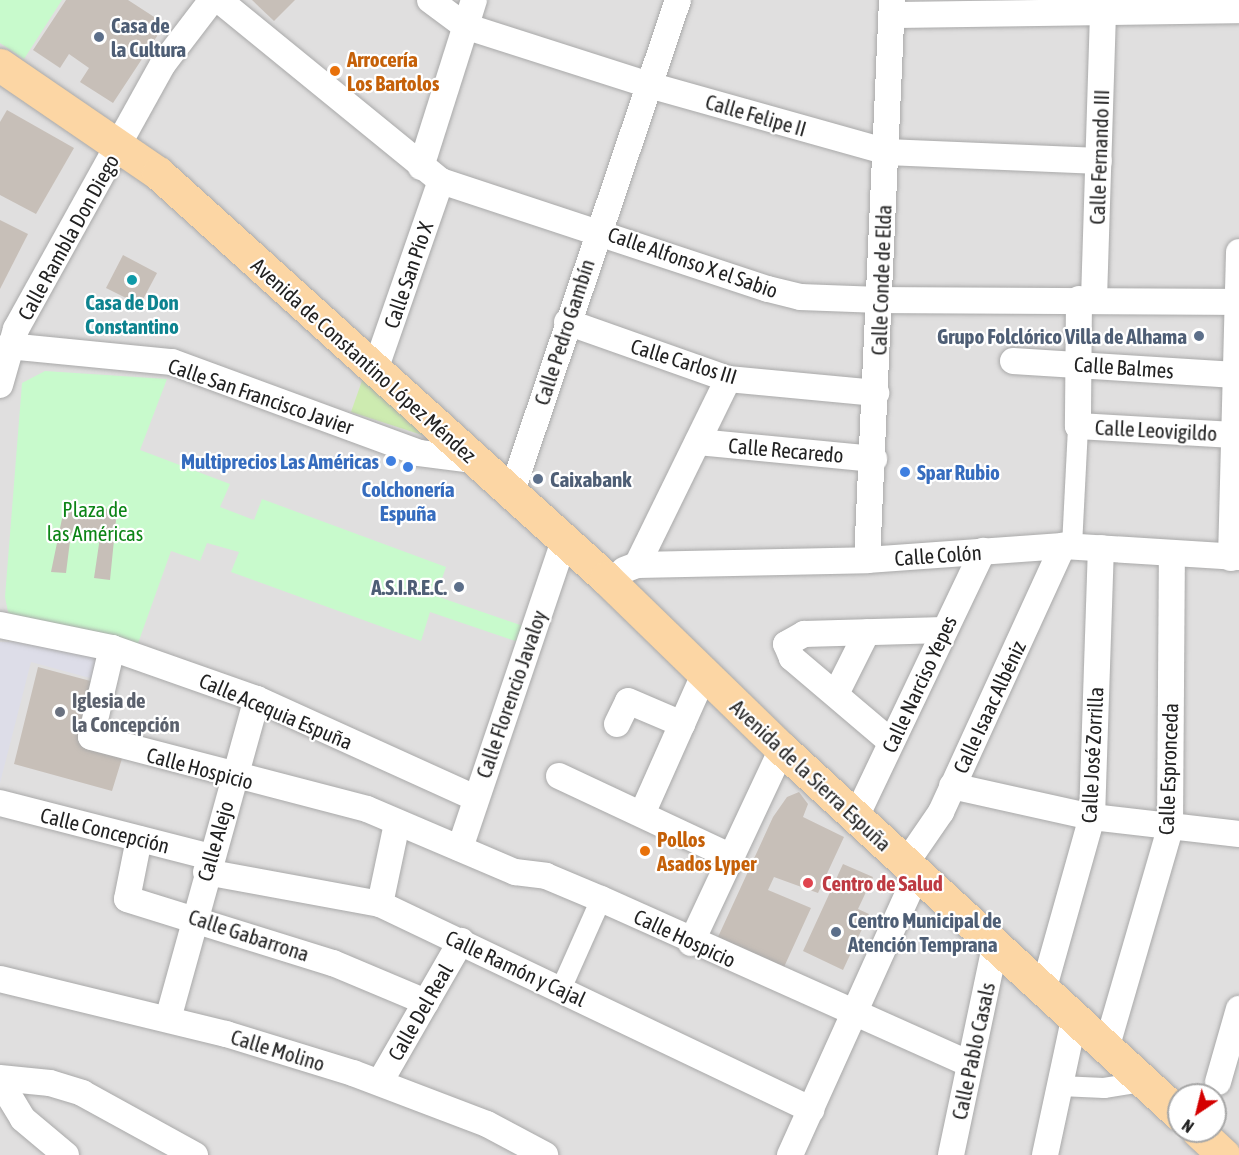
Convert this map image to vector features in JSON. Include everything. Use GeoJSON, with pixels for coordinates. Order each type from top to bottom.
{"type":"FeatureCollection","features":[{"type":"Feature","properties":{"kind":"main road","name":"Avenida de Constantino López Méndez"},"geometry":{"type":"LineString","coordinates":[[0,65],[120,145],[606,578]]}},
{"type":"Feature","properties":{"kind":"main road","name":"Avenida de la Sierra Espuña"},"geometry":{"type":"LineString","coordinates":[[606,578],[782,749],[1167,1103]]}},
{"type":"Feature","properties":{"kind":"main road"},"geometry":{"type":"LineString","coordinates":[[1211,1143],[1224,1155]]}},
{"type":"Feature","properties":{"kind":"street","name":"Calle Rambla Don Diego"},"geometry":{"type":"LineString","coordinates":[[4,351],[163,64],[212,0]]}},
{"type":"Feature","properties":{"kind":"street","name":"Calle Alfonso X el Sabio"},"geometry":{"type":"LineString","coordinates":[[219,0],[431,174],[800,297],[880,300],[1086,299],[1238,302]]}},
{"type":"Feature","properties":{"kind":"street","name":"Calle Felipe II"},"geometry":{"type":"LineString","coordinates":[[430,0],[465,26],[649,86],[887,152],[1099,161]]}},
{"type":"Feature","properties":{"kind":"street","name":"Calle San Pío X"},"geometry":{"type":"LineString","coordinates":[[375,370],[431,174],[465,26],[474,0]]}},
{"type":"Feature","properties":{"kind":"street","name":"Calle Pedro Gambín"},"geometry":{"type":"LineString","coordinates":[[511,494],[567,322],[678,0]]}},
{"type":"Feature","properties":{"kind":"street"},"geometry":{"type":"LineString","coordinates":[[892,7],[1035,8],[1103,15],[1239,10]]}},
{"type":"Feature","properties":{"kind":"street","name":"Calle Conde de Elda"},"geometry":{"type":"LineString","coordinates":[[867,560],[874,459],[892,7]]}},
{"type":"Feature","properties":{"kind":"street","name":"Calle Fernando III"},"geometry":{"type":"LineString","coordinates":[[1086,299],[1099,161],[1103,15]]}},
{"type":"Feature","properties":{"kind":"street"},"geometry":{"type":"LineString","coordinates":[[1235,558],[1234,435],[1239,252]]}},
{"type":"Feature","properties":{"kind":"street","name":"Calle Leovigildo"},"geometry":{"type":"LineString","coordinates":[[1068,546],[1078,426],[1079,364],[1086,299]]}},
{"type":"Feature","properties":{"kind":"street","name":"Calle Carlos III"},"geometry":{"type":"LineString","coordinates":[[567,322],[728,379],[876,393]]}},
{"type":"Feature","properties":{"kind":"street","name":"Calle San Francisco Javier"},"geometry":{"type":"LineString","coordinates":[[4,351],[171,362],[419,453],[474,460]]}},
{"type":"Feature","properties":{"kind":"street","name":"Calle Balmes"},"geometry":{"type":"LineString","coordinates":[[1013,361],[1236,375]]}},
{"type":"Feature","properties":{"kind":"street"},"geometry":{"type":"LineString","coordinates":[[606,578],[637,565],[728,379]]}},
{"type":"Feature","properties":{"kind":"street","name":"Calle Leovigildo"},"geometry":{"type":"LineString","coordinates":[[1078,426],[1234,435]]}},
{"type":"Feature","properties":{"kind":"street","name":"Calle Recaredo"},"geometry":{"type":"LineString","coordinates":[[698,442],[874,459]]}},
{"type":"Feature","properties":{"kind":"street","name":"Calle Florencio Javaloy"},"geometry":{"type":"LineString","coordinates":[[460,848],[564,540]]}},
{"type":"Feature","properties":{"kind":"street","name":"Calle Colón"},"geometry":{"type":"LineString","coordinates":[[637,565],[867,560],[1068,546],[1235,558]]}},
{"type":"Feature","properties":{"kind":"street","name":"Calle Isaac Albéniz"},"geometry":{"type":"LineString","coordinates":[[790,1155],[854,1012],[912,869],[1068,546]]}},
{"type":"Feature","properties":{"kind":"street","name":"Calle José Zorrilla"},"geometry":{"type":"LineString","coordinates":[[1043,991],[1092,817],[1101,548]]}},
{"type":"Feature","properties":{"kind":"street","name":"Calle Narciso Yepes"},"geometry":{"type":"LineString","coordinates":[[856,817],[983,551]]}},
{"type":"Feature","properties":{"kind":"street","name":"Calle Espronceda"},"geometry":{"type":"LineString","coordinates":[[1106,1049],[1170,828],[1173,552]]}},
{"type":"Feature","properties":{"kind":"street","name":"Calle Acequia Espuña"},"geometry":{"type":"LineString","coordinates":[[0,625],[112,648],[257,699],[475,798]]}},
{"type":"Feature","properties":{"kind":"street"},"geometry":{"type":"LineString","coordinates":[[891,742],[792,658],[786,644],[804,634],[944,630]]}},
{"type":"Feature","properties":{"kind":"street"},"geometry":{"type":"LineString","coordinates":[[836,694],[867,632]]}},
{"type":"Feature","properties":{"kind":"street","name":"Calle Hospicio"},"geometry":{"type":"LineString","coordinates":[[112,648],[91,737],[234,778],[367,809],[460,848],[601,899],[691,943],[970,1064]]}},
{"type":"Feature","properties":{"kind":"street"},"geometry":{"type":"LineString","coordinates":[[642,814],[704,675]]}},
{"type":"Feature","properties":{"kind":"street","name":"Calle Alejo"},"geometry":{"type":"LineString","coordinates":[[168,1019],[208,865],[257,699]]}},
{"type":"Feature","properties":{"kind":"street"},"geometry":{"type":"LineString","coordinates":[[616,724],[628,701],[682,724]]}},
{"type":"Feature","properties":{"kind":"street"},"geometry":{"type":"LineString","coordinates":[[691,943],[782,749]]}},
{"type":"Feature","properties":{"kind":"street"},"geometry":{"type":"LineString","coordinates":[[559,776],[730,856]]}},
{"type":"Feature","properties":{"kind":"street"},"geometry":{"type":"LineString","coordinates":[[952,786],[1092,817],[1170,828],[1239,834]]}},
{"type":"Feature","properties":{"kind":"street","name":"Calle Concepción"},"geometry":{"type":"LineString","coordinates":[[0,803],[139,839],[208,865]]}},
{"type":"Feature","properties":{"kind":"street"},"geometry":{"type":"LineString","coordinates":[[380,904],[397,823]]}},
{"type":"Feature","properties":{"kind":"street","name":"Calle Gabarrona"},"geometry":{"type":"LineString","coordinates":[[139,839],[127,899],[195,917],[333,963],[426,1002]]}},
{"type":"Feature","properties":{"kind":"street","name":"Calle Ramón y Cajal"},"geometry":{"type":"LineString","coordinates":[[208,865],[380,904],[811,1110]]}},
{"type":"Feature","properties":{"kind":"street"},"geometry":{"type":"LineString","coordinates":[[561,989],[601,899]]}},
{"type":"Feature","properties":{"kind":"street","name":"Calle Del Real"},"geometry":{"type":"LineString","coordinates":[[380,1082],[461,941]]}},
{"type":"Feature","properties":{"kind":"street","name":"Calle Pablo Casals"},"geometry":{"type":"LineString","coordinates":[[951,1155],[995,947]]}},
{"type":"Feature","properties":{"kind":"street","name":"Calle Molino"},"geometry":{"type":"LineString","coordinates":[[0,980],[168,1019],[380,1082],[487,1125],[545,1155]]}},
{"type":"Feature","properties":{"kind":"street"},"geometry":{"type":"LineString","coordinates":[[1221,1082],[1239,1009]]}},
{"type":"Feature","properties":{"kind":"street"},"geometry":{"type":"LineString","coordinates":[[1045,1155],[1074,1020]]}},
{"type":"Feature","properties":{"kind":"street"},"geometry":{"type":"LineString","coordinates":[[66,1155],[12,1121],[0,1080],[82,1093],[195,1155]]}},
{"type":"Feature","properties":{"kind":"street"},"geometry":{"type":"LineString","coordinates":[[1060,1086],[1104,1088],[1143,1082]]}},
{"type":"Feature","properties":{"kind":"shaded area"},"geometry":{"type":"Polygon","coordinates":[[[0,0],[1239,0],[1239,1155],[0,1155],[0,0]]]}},
{"type":"Feature","properties":{"kind":"shaded area"},"geometry":{"type":"Polygon","coordinates":[[[65,641],[105,649],[97,680],[31,662],[0,783],[0,642],[65,641]]]}},
{"type":"Feature","properties":{"kind":"green space"},"geometry":{"type":"Polygon","coordinates":[[[0,0],[62,0],[24,59],[0,43],[0,0]]]}},
{"type":"Feature","properties":{"kind":"green space","name":"Plaza de las Américas"},"geometry":{"type":"Polygon","coordinates":[[[45,371],[167,379],[140,450],[230,484],[220,507],[254,520],[262,499],[446,567],[436,596],[523,626],[518,642],[430,612],[421,641],[231,572],[239,552],[207,543],[200,561],[171,551],[136,649],[20,622],[8,612],[5,597],[22,383],[45,371]]]}},
{"type":"Feature","properties":{"kind":"green space"},"geometry":{"type":"Polygon","coordinates":[[[364,375],[424,432],[422,435],[351,412],[364,375]]]}},
{"type":"Feature","properties":{"kind":"building","name":"Casa de la Cultura"},"geometry":{"type":"Polygon","coordinates":[[[66,0],[128,0],[165,24],[113,103],[80,82],[89,68],[69,54],[60,68],[33,50],[66,0]]]}},
{"type":"Feature","properties":{"kind":"building"},"geometry":{"type":"Polygon","coordinates":[[[252,0],[295,0],[274,21],[252,0]]]}},
{"type":"Feature","properties":{"kind":"building"},"geometry":{"type":"Polygon","coordinates":[[[7,110],[74,148],[36,214],[0,195],[0,122],[7,110]]]}},
{"type":"Feature","properties":{"kind":"building"},"geometry":{"type":"Polygon","coordinates":[[[0,220],[28,234],[0,289],[0,220]]]}},
{"type":"Feature","properties":{"kind":"building","name":"Casa de Don Constantino"},"geometry":{"type":"Polygon","coordinates":[[[123,255],[157,273],[140,305],[106,288],[123,255]]]}},
{"type":"Feature","properties":{"kind":"building"},"geometry":{"type":"Polygon","coordinates":[[[65,504],[117,510],[110,580],[94,578],[100,537],[71,533],[66,573],[51,572],[65,504]]]}},
{"type":"Feature","properties":{"kind":"building","name":"Iglesia de la Concepción"},"geometry":{"type":"Polygon","coordinates":[[[38,667],[98,683],[86,741],[124,752],[112,791],[14,764],[38,667]]]}},
{"type":"Feature","properties":{"kind":"building","name":"Centro de Salud"},"geometry":{"type":"Polygon","coordinates":[[[799,792],[808,804],[803,817],[844,837],[818,893],[774,877],[768,890],[811,908],[784,967],[718,937],[773,817],[787,797],[799,792]]]}},
{"type":"Feature","properties":{"kind":"building","name":"Centro Municipal de Atención Temprana"},"geometry":{"type":"Polygon","coordinates":[[[843,864],[873,877],[858,909],[869,914],[843,970],[803,951],[843,864]]]}},
{"type":"Feature","properties":{"kind":"place","name":"Casa de la Cultura"},"geometry":{"type":"Point","coordinates":[99,37]}},
{"type":"Feature","properties":{"kind":"place","name":"Arrocería Los Bartolos"},"geometry":{"type":"Point","coordinates":[335,71]}},
{"type":"Feature","properties":{"kind":"place","name":"Casa de Don Constantino"},"geometry":{"type":"Point","coordinates":[132,280]}},
{"type":"Feature","properties":{"kind":"place","name":"Grupo Folclórico Villa de Alhama"},"geometry":{"type":"Point","coordinates":[1199,336]}},
{"type":"Feature","properties":{"kind":"place","name":"Multiprecios Las Américas"},"geometry":{"type":"Point","coordinates":[391,461]}},
{"type":"Feature","properties":{"kind":"place","name":"Colchonería Espuña"},"geometry":{"type":"Point","coordinates":[408,467]}},
{"type":"Feature","properties":{"kind":"place","name":"Spar Rubio"},"geometry":{"type":"Point","coordinates":[905,472]}},
{"type":"Feature","properties":{"kind":"place","name":"Caixabank"},"geometry":{"type":"Point","coordinates":[538,479]}},
{"type":"Feature","properties":{"kind":"place","name":"A.S.I.R.E.C."},"geometry":{"type":"Point","coordinates":[459,587]}},
{"type":"Feature","properties":{"kind":"place","name":"Iglesia de la Concepción"},"geometry":{"type":"Point","coordinates":[60,712]}},
{"type":"Feature","properties":{"kind":"place","name":"Pollos Asados Lyper"},"geometry":{"type":"Point","coordinates":[645,851]}},
{"type":"Feature","properties":{"kind":"place","name":"Centro de Salud"},"geometry":{"type":"Point","coordinates":[808,883]}},
{"type":"Feature","properties":{"kind":"place","name":"Centro Municipal de Atención Temprana"},"geometry":{"type":"Point","coordinates":[836,932]}}]}
